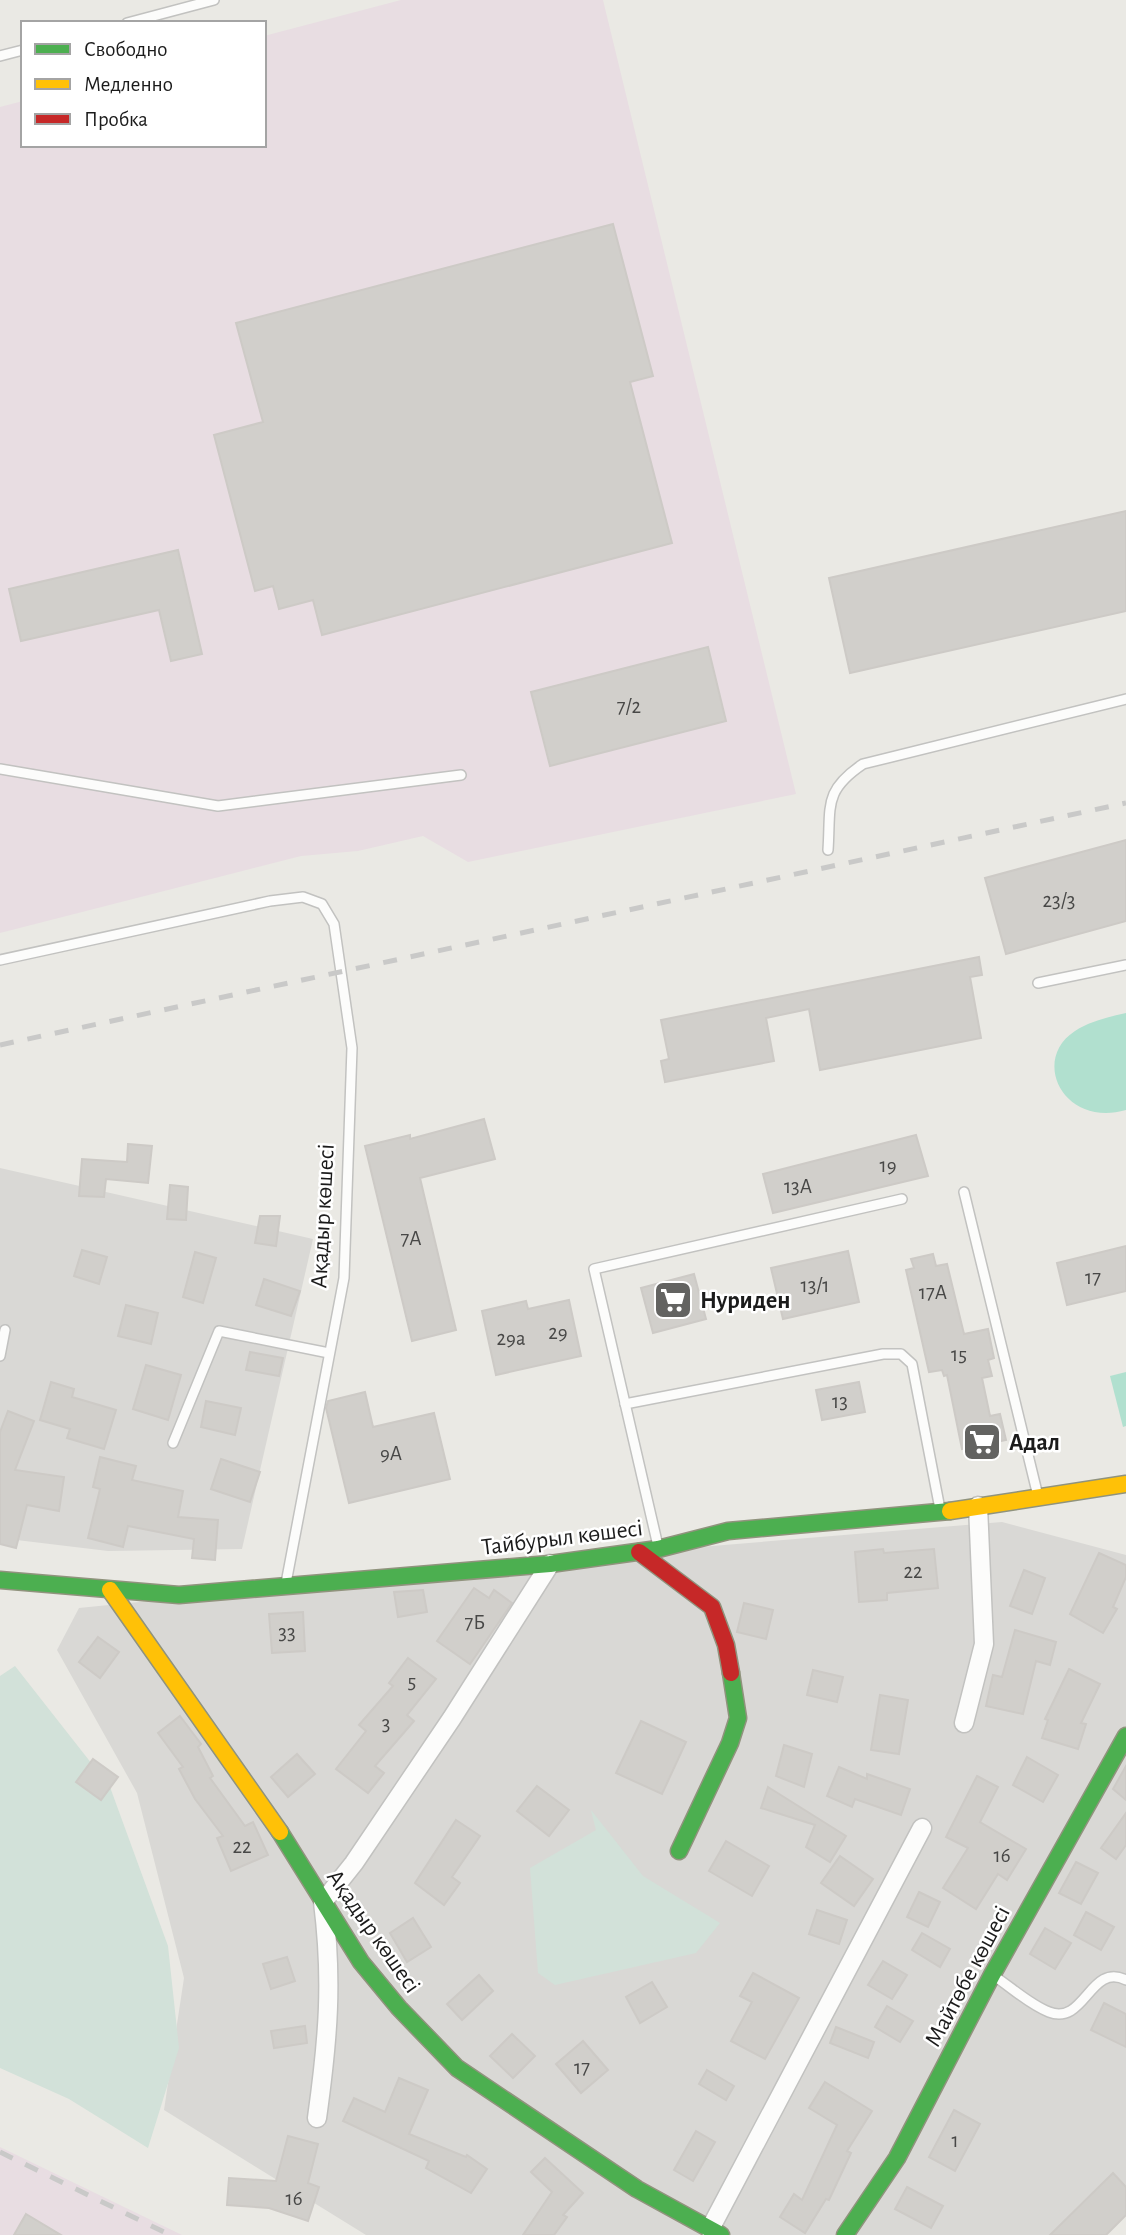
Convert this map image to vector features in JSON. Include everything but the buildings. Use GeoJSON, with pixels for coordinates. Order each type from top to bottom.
{"type":"FeatureCollection","features":[{"type":"Feature","properties":{"kind":"street","name":"Тайбурыл көшесі"},"geometry":{"type":"LineString","coordinates":[[0,1580],[179,1595],[551,1564],[658,1549],[728,1531],[941,1512],[1126,1484]]}},
{"type":"Feature","properties":{"kind":"street"},"geometry":{"type":"LineString","coordinates":[[964,1723],[984,1644],[978,1506]]}},
{"type":"Feature","properties":{"kind":"street"},"geometry":{"type":"LineString","coordinates":[[639,1552],[712,1607],[726,1645],[738,1718],[730,1744],[679,1851]]}},
{"type":"Feature","properties":{"kind":"street"},"geometry":{"type":"LineString","coordinates":[[317,2118],[329,2024],[330,1961],[323,1902],[354,1863],[452,1718],[551,1564]]}},
{"type":"Feature","properties":{"kind":"street","name":"Ақадыр көшесі"},"geometry":{"type":"LineString","coordinates":[[110,1590],[272,1819],[376,1981],[457,2068],[637,2189],[715,2232]]}},
{"type":"Feature","properties":{"kind":"street","name":"Майтөбе көшесі"},"geometry":{"type":"LineString","coordinates":[[845,2235],[897,2158],[992,1975],[1126,1736]]}},
{"type":"Feature","properties":{"kind":"street"},"geometry":{"type":"LineString","coordinates":[[715,2232],[922,1828]]}},
{"type":"Feature","properties":{"kind":"lane"},"geometry":{"type":"LineString","coordinates":[[135,21],[214,0]]}},
{"type":"Feature","properties":{"kind":"lane"},"geometry":{"type":"LineString","coordinates":[[0,56],[21,51]]}},
{"type":"Feature","properties":{"kind":"lane"},"geometry":{"type":"LineString","coordinates":[[828,850],[832,794],[839,783],[863,764],[1126,699]]}},
{"type":"Feature","properties":{"kind":"lane"},"geometry":{"type":"LineString","coordinates":[[0,769],[218,806],[461,775]]}},
{"type":"Feature","properties":{"kind":"lane","name":"Ақадыр көшесі"},"geometry":{"type":"LineString","coordinates":[[0,960],[270,901],[303,897],[322,904],[334,924],[352,1048],[344,1278],[286,1584]]}},
{"type":"Feature","properties":{"kind":"lane"},"geometry":{"type":"LineString","coordinates":[[1038,983],[1126,965]]}},
{"type":"Feature","properties":{"kind":"lane"},"geometry":{"type":"LineString","coordinates":[[964,1192],[1039,1497]]}},
{"type":"Feature","properties":{"kind":"lane"},"geometry":{"type":"LineString","coordinates":[[658,1549],[594,1269],[902,1199]]}},
{"type":"Feature","properties":{"kind":"lane"},"geometry":{"type":"LineString","coordinates":[[0,1356],[5,1330]]}},
{"type":"Feature","properties":{"kind":"lane"},"geometry":{"type":"LineString","coordinates":[[173,1443],[219,1331],[329,1353]]}},
{"type":"Feature","properties":{"kind":"lane"},"geometry":{"type":"LineString","coordinates":[[625,1404],[883,1354],[901,1354],[912,1364],[941,1512]]}},
{"type":"Feature","properties":{"kind":"lane"},"geometry":{"type":"LineString","coordinates":[[992,1975],[1051,2013],[1069,2012],[1082,2003],[1100,1980],[1110,1976],[1126,1980]]}},
{"type":"Feature","properties":{"kind":"shaded area"},"geometry":{"type":"Polygon","coordinates":[[[401,0],[603,0],[796,794],[468,862],[423,836],[358,851],[301,856],[0,933],[0,107],[21,102],[21,147],[266,147],[266,35],[401,0]]]}},
{"type":"Feature","properties":{"kind":"shaded area"},"geometry":{"type":"Polygon","coordinates":[[[0,1168],[313,1239],[242,1549],[108,1551],[0,1538],[0,1168]]]}},
{"type":"Feature","properties":{"kind":"shaded area"},"geometry":{"type":"Polygon","coordinates":[[[1002,1522],[1126,1555],[1126,2205],[1095,2235],[366,2235],[164,2110],[184,1978],[137,1793],[57,1650],[79,1608],[639,1552],[1002,1522]]]}},
{"type":"Feature","properties":{"kind":"shaded area"},"geometry":{"type":"Polygon","coordinates":[[[15,1666],[110,1787],[168,1946],[179,2048],[148,2148],[69,2099],[0,2068],[0,1676],[15,1666]]]}},
{"type":"Feature","properties":{"kind":"shaded area"},"geometry":{"type":"Polygon","coordinates":[[[591,1810],[643,1876],[720,1923],[696,1953],[555,1985],[538,1973],[530,1868],[596,1830],[591,1810]]]}},
{"type":"Feature","properties":{"kind":"shaded area"},"geometry":{"type":"Polygon","coordinates":[[[0,2147],[182,2235],[0,2235],[0,2147]]]}},
{"type":"Feature","properties":{"kind":"green space"},"geometry":{"type":"Polygon","coordinates":[[[1126,1013],[1126,1110],[1104,1113],[1086,1109],[1071,1101],[1060,1088],[1055,1073],[1055,1058],[1062,1043],[1075,1031],[1093,1022],[1126,1013]]]}},
{"type":"Feature","properties":{"kind":"green space"},"geometry":{"type":"Polygon","coordinates":[[[1126,1372],[1126,1426],[1123,1427],[1110,1376],[1126,1372]]]}},
{"type":"Feature","properties":{"kind":"railway"},"geometry":{"type":"LineString","coordinates":[[0,1045],[1126,803]]}},
{"type":"Feature","properties":{"kind":"railway"},"geometry":{"type":"LineString","coordinates":[[0,2152],[170,2235]]}},
{"type":"Feature","properties":{"kind":"traffic: fast"},"geometry":{"type":"LineString","coordinates":[[0,1580],[179,1595],[550,1564],[658,1549],[728,1531],[950,1511]]}},
{"type":"Feature","properties":{"kind":"traffic: fast"},"geometry":{"type":"LineString","coordinates":[[679,1851],[730,1743],[738,1718],[731,1673]]}},
{"type":"Feature","properties":{"kind":"traffic: fast"},"geometry":{"type":"LineString","coordinates":[[845,2235],[897,2158],[992,1975],[1126,1736]]}},
{"type":"Feature","properties":{"kind":"traffic: fast"},"geometry":{"type":"LineString","coordinates":[[280,1832],[361,1962],[399,2008],[457,2068],[637,2189],[721,2235]]}},
{"type":"Feature","properties":{"kind":"traffic: slow"},"geometry":{"type":"LineString","coordinates":[[950,1511],[1126,1484]]}},
{"type":"Feature","properties":{"kind":"traffic: slow"},"geometry":{"type":"LineString","coordinates":[[110,1590],[280,1832]]}},
{"type":"Feature","properties":{"kind":"traffic: jam"},"geometry":{"type":"LineString","coordinates":[[639,1552],[712,1607],[726,1645],[731,1673]]}},
{"type":"Feature","properties":{"kind":"place","name":"Нуриден"},"geometry":{"type":"Point","coordinates":[673,1300]}},
{"type":"Feature","properties":{"kind":"place","name":"Адал"},"geometry":{"type":"Point","coordinates":[982,1442]}}]}
